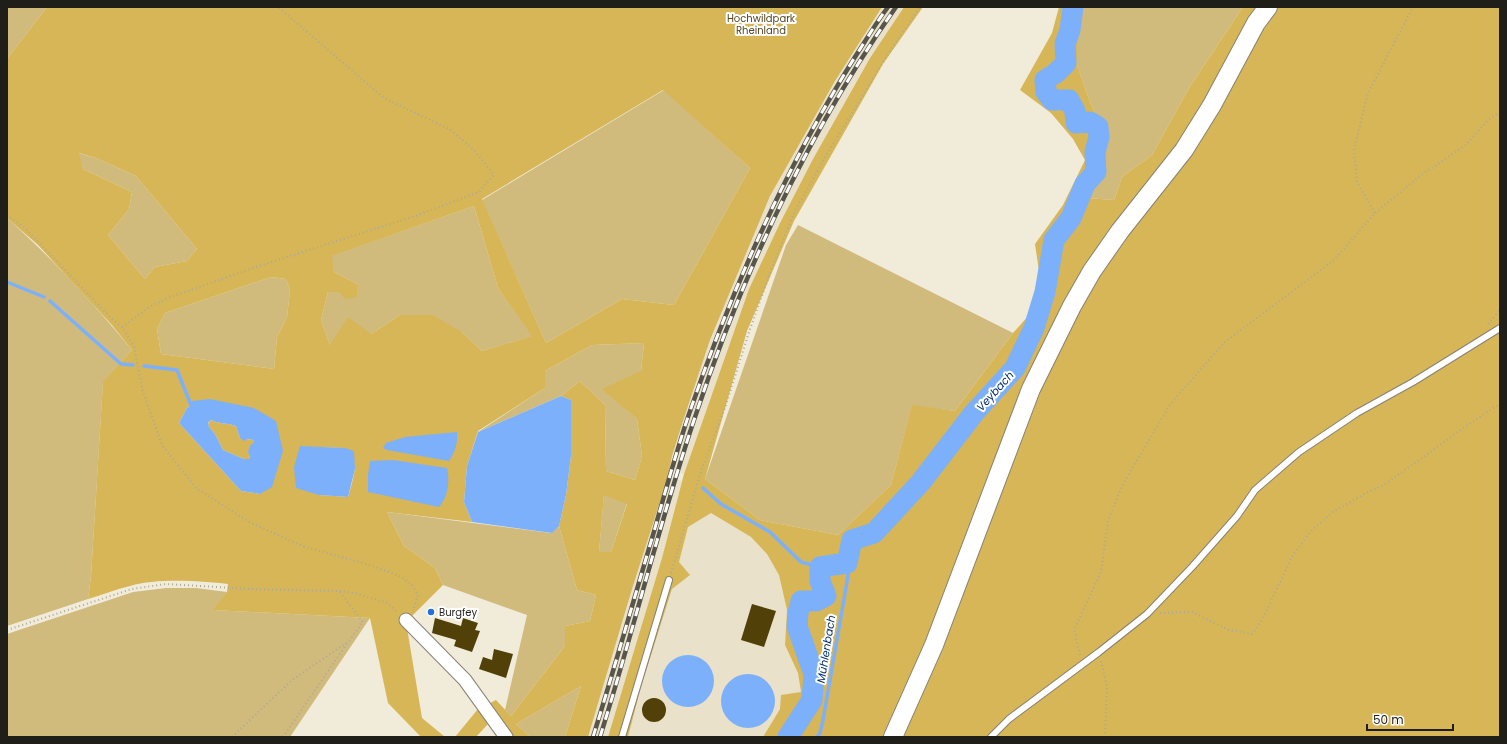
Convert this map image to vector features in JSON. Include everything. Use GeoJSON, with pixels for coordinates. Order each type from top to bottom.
{"type":"FeatureCollection","features":[{"type":"Feature","properties":{"kind":"main road"},"geometry":{"type":"LineString","coordinates":[[892,737],[934,645],[1031,389],[1068,312],[1092,271],[1120,231],[1184,150],[1212,104],[1256,23],[1268,7]]}},
{"type":"Feature","properties":{"kind":"street"},"geometry":{"type":"LineString","coordinates":[[406,620],[465,680],[506,737]]}},
{"type":"Feature","properties":{"kind":"lane"},"geometry":{"type":"LineString","coordinates":[[991,737],[1009,719],[1100,652],[1147,614],[1192,567],[1232,521],[1255,490],[1299,452],[1357,413],[1413,382],[1500,328]]}},
{"type":"Feature","properties":{"kind":"lane"},"geometry":{"type":"LineString","coordinates":[[622,737],[669,580]]}},
{"type":"Feature","properties":{"kind":"path"},"geometry":{"type":"LineString","coordinates":[[122,327],[151,306],[168,298],[256,267],[418,215],[479,192],[494,175],[474,150],[451,130],[384,98],[278,7]]}},
{"type":"Feature","properties":{"kind":"path"},"geometry":{"type":"LineString","coordinates":[[669,580],[701,471],[726,405],[749,332],[773,265],[795,211],[827,154],[890,51],[920,7]]}},
{"type":"Feature","properties":{"kind":"path"},"geometry":{"type":"LineString","coordinates":[[1374,213],[1357,182],[1354,150],[1368,93],[1413,7]]}},
{"type":"Feature","properties":{"kind":"path"},"geometry":{"type":"LineString","coordinates":[[1105,737],[1106,686],[1100,652],[1080,655],[1074,630],[1101,572],[1108,521],[1122,486],[1171,403],[1225,342],[1334,260],[1374,213],[1420,176],[1466,145],[1488,120],[1500,112]]}},
{"type":"Feature","properties":{"kind":"path"},"geometry":{"type":"LineString","coordinates":[[7,216],[24,228],[112,319],[122,327],[134,347],[143,392],[162,445],[196,488],[251,522],[305,548],[370,565],[402,577],[412,584],[418,594],[415,609],[406,620],[388,603],[354,593],[339,591],[166,584],[132,589],[7,630]]}},
{"type":"Feature","properties":{"kind":"path"},"geometry":{"type":"LineString","coordinates":[[1147,614],[1192,612],[1229,630],[1252,634],[1262,620],[1293,555],[1311,531],[1333,512],[1364,494],[1384,485],[1492,408],[1500,405]]}},
{"type":"Feature","properties":{"kind":"path"},"geometry":{"type":"LineString","coordinates":[[283,737],[363,622],[339,591]]}},
{"type":"Feature","properties":{"kind":"path"},"geometry":{"type":"LineString","coordinates":[[232,737],[291,681],[349,641]]}},
{"type":"Feature","properties":{"kind":"shaded area"},"geometry":{"type":"Polygon","coordinates":[[[7,7],[47,7],[7,59],[7,7]]]}},
{"type":"Feature","properties":{"kind":"shaded area"},"geometry":{"type":"Polygon","coordinates":[[[882,7],[904,7],[870,58],[851,91],[813,159],[780,223],[749,289],[684,474],[670,469],[672,456],[710,340],[770,196],[835,81],[882,7]]]}},
{"type":"Feature","properties":{"kind":"shaded area"},"geometry":{"type":"Polygon","coordinates":[[[1084,7],[1243,7],[1189,88],[1152,155],[1122,177],[1114,200],[1087,198],[1099,170],[1105,133],[1090,102],[1077,65],[1077,25],[1084,7]]]}},
{"type":"Feature","properties":{"kind":"shaded area"},"geometry":{"type":"Polygon","coordinates":[[[664,90],[750,168],[674,305],[622,299],[546,343],[482,200],[664,90]]]}},
{"type":"Feature","properties":{"kind":"shaded area"},"geometry":{"type":"Polygon","coordinates":[[[78,153],[96,158],[136,176],[197,249],[187,261],[155,267],[145,279],[108,235],[129,209],[132,192],[83,169],[78,153]]]}},
{"type":"Feature","properties":{"kind":"shaded area"},"geometry":{"type":"Polygon","coordinates":[[[474,206],[498,288],[533,336],[482,351],[463,333],[400,315],[371,334],[330,345],[321,320],[328,292],[339,292],[357,284],[334,272],[331,256],[474,206]]]}},
{"type":"Feature","properties":{"kind":"shaded area"},"geometry":{"type":"Polygon","coordinates":[[[7,218],[72,282],[132,350],[103,383],[91,576],[88,599],[7,626],[7,218]]]}},
{"type":"Feature","properties":{"kind":"shaded area"},"geometry":{"type":"Polygon","coordinates":[[[798,225],[1013,333],[955,411],[912,406],[891,485],[838,535],[760,520],[705,479],[786,245],[798,225]]]}},
{"type":"Feature","properties":{"kind":"shaded area"},"geometry":{"type":"Polygon","coordinates":[[[271,277],[286,279],[290,290],[287,317],[277,337],[274,369],[161,354],[157,329],[165,313],[271,277]]]}},
{"type":"Feature","properties":{"kind":"shaded area"},"geometry":{"type":"Polygon","coordinates":[[[644,343],[641,371],[627,410],[637,419],[642,456],[635,480],[606,471],[605,405],[580,381],[561,396],[478,432],[545,388],[545,371],[592,345],[644,343]]]}},
{"type":"Feature","properties":{"kind":"shaded area"},"geometry":{"type":"Polygon","coordinates":[[[668,477],[682,481],[662,558],[608,737],[588,737],[632,589],[668,477]]]}},
{"type":"Feature","properties":{"kind":"shaded area"},"geometry":{"type":"Polygon","coordinates":[[[604,494],[627,503],[611,552],[599,552],[604,494]]]}},
{"type":"Feature","properties":{"kind":"shaded area"},"geometry":{"type":"Polygon","coordinates":[[[387,512],[551,533],[559,526],[577,590],[596,595],[590,621],[565,626],[565,646],[511,716],[505,710],[527,615],[443,585],[435,568],[404,546],[387,512]]]}},
{"type":"Feature","properties":{"kind":"shaded area"},"geometry":{"type":"Polygon","coordinates":[[[711,513],[751,537],[767,554],[779,575],[787,610],[785,645],[798,673],[801,692],[780,709],[763,737],[628,737],[641,687],[672,589],[690,575],[679,562],[688,527],[711,513]]]}},
{"type":"Feature","properties":{"kind":"shaded area"},"geometry":{"type":"Polygon","coordinates":[[[166,588],[196,588],[227,592],[214,610],[370,618],[290,737],[7,737],[7,634],[133,592],[166,588]]]}},
{"type":"Feature","properties":{"kind":"shaded area"},"geometry":{"type":"Polygon","coordinates":[[[581,686],[565,737],[530,737],[516,724],[581,686]]]}},
{"type":"Feature","properties":{"kind":"green space","name":"Hochwildpark Rheinland"},"geometry":{"type":"Polygon","coordinates":[[[47,7],[882,7],[835,81],[770,196],[710,340],[672,456],[668,477],[632,589],[588,737],[565,737],[581,686],[516,724],[530,737],[509,737],[486,705],[496,700],[511,716],[565,646],[565,626],[590,621],[596,595],[577,590],[559,526],[566,495],[571,456],[571,400],[561,396],[580,381],[605,405],[606,471],[635,480],[642,456],[637,419],[602,389],[641,371],[644,343],[592,345],[545,371],[545,388],[478,431],[467,466],[464,502],[472,522],[387,512],[404,546],[435,568],[443,585],[406,622],[422,718],[445,737],[421,737],[388,703],[370,618],[213,610],[227,592],[228,584],[204,582],[166,581],[141,583],[88,599],[91,576],[103,382],[132,350],[111,324],[38,245],[7,218],[7,59],[47,7]],[[663,90],[482,199],[546,343],[622,299],[674,305],[750,168],[663,90]],[[79,153],[83,169],[132,192],[129,209],[108,235],[145,279],[155,267],[187,261],[197,249],[136,176],[96,158],[79,153]],[[474,206],[332,256],[334,272],[357,284],[357,297],[345,299],[339,292],[328,292],[321,320],[330,345],[348,317],[371,334],[400,315],[433,315],[463,333],[482,351],[532,336],[498,288],[474,206]],[[271,277],[165,313],[157,329],[161,354],[274,369],[277,337],[287,317],[290,290],[286,279],[271,277]],[[191,405],[187,408],[179,423],[241,491],[260,494],[275,421],[191,405]],[[300,447],[319,495],[348,497],[355,469],[345,448],[300,447]],[[604,495],[599,552],[611,552],[627,504],[604,495]]]}},
{"type":"Feature","properties":{"kind":"green space"},"geometry":{"type":"Polygon","coordinates":[[[904,7],[923,7],[883,64],[794,221],[747,331],[705,479],[760,520],[838,535],[891,485],[912,405],[955,411],[1013,333],[1030,314],[1039,271],[1035,244],[1063,205],[1085,160],[1073,139],[1051,113],[1020,90],[1052,33],[1059,7],[1084,7],[1077,25],[1077,65],[1090,102],[1105,133],[1099,170],[1087,198],[1114,200],[1122,177],[1152,155],[1189,88],[1243,7],[1500,7],[1500,737],[763,737],[780,709],[781,695],[801,692],[798,673],[785,645],[787,610],[779,575],[767,554],[751,537],[711,513],[688,527],[679,562],[690,575],[672,589],[641,687],[628,737],[608,737],[662,558],[684,474],[749,289],[780,223],[813,159],[870,58],[904,7]]]}},
{"type":"Feature","properties":{"kind":"green space"},"geometry":{"type":"Polygon","coordinates":[[[211,420],[236,426],[240,438],[253,440],[254,442],[249,459],[244,459],[223,450],[215,434],[209,427],[208,424],[211,420]]]}},
{"type":"Feature","properties":{"kind":"green space"},"geometry":{"type":"Polygon","coordinates":[[[478,709],[488,724],[476,737],[455,737],[478,709]]]}},
{"type":"Feature","properties":{"kind":"water"},"geometry":{"type":"Polygon","coordinates":[[[561,396],[571,400],[571,456],[566,495],[559,526],[552,533],[472,522],[464,502],[467,466],[478,432],[561,396]]]}},
{"type":"Feature","properties":{"kind":"water"},"geometry":{"type":"Polygon","coordinates":[[[210,399],[254,408],[276,421],[283,451],[272,487],[260,494],[241,491],[179,423],[192,401],[210,399]],[[211,420],[208,423],[209,427],[215,434],[223,450],[244,459],[249,459],[250,456],[248,452],[250,446],[254,442],[253,440],[247,439],[244,441],[240,438],[236,426],[211,420]]]}},
{"type":"Feature","properties":{"kind":"water"},"geometry":{"type":"Polygon","coordinates":[[[457,432],[456,447],[449,461],[383,448],[386,443],[405,437],[457,432]]]}},
{"type":"Feature","properties":{"kind":"water"},"geometry":{"type":"Polygon","coordinates":[[[300,446],[345,448],[354,451],[355,469],[348,497],[319,495],[296,488],[294,467],[300,446]]]}},
{"type":"Feature","properties":{"kind":"water"},"geometry":{"type":"Polygon","coordinates":[[[393,460],[447,468],[448,489],[439,507],[368,492],[370,461],[393,460]]]}},
{"type":"Feature","properties":{"kind":"water"},"geometry":{"type":"Polygon","coordinates":[[[688,655],[702,659],[710,667],[714,681],[710,695],[702,703],[688,707],[674,703],[666,695],[662,681],[666,667],[674,659],[688,655]]]}},
{"type":"Feature","properties":{"kind":"water"},"geometry":{"type":"Polygon","coordinates":[[[748,674],[758,676],[767,682],[773,691],[775,701],[773,711],[767,720],[758,726],[748,728],[738,726],[729,720],[723,711],[721,701],[723,691],[729,682],[738,676],[748,674]]]}},
{"type":"Feature","properties":{"kind":"building"},"geometry":{"type":"Polygon","coordinates":[[[752,604],[776,611],[764,647],[741,640],[752,604]]]}},
{"type":"Feature","properties":{"kind":"building"},"geometry":{"type":"Polygon","coordinates":[[[435,618],[461,626],[463,618],[478,623],[475,630],[480,631],[472,652],[454,646],[456,640],[432,633],[435,618]]]}},
{"type":"Feature","properties":{"kind":"building"},"geometry":{"type":"Polygon","coordinates":[[[494,649],[513,654],[506,678],[479,669],[483,657],[492,660],[494,649]]]}},
{"type":"Feature","properties":{"kind":"building"},"geometry":{"type":"Polygon","coordinates":[[[654,698],[662,702],[666,710],[662,718],[654,722],[646,718],[642,710],[646,702],[654,698]]]}},
{"type":"Feature","properties":{"kind":"waterway","name":"Veybach"},"geometry":{"type":"LineString","coordinates":[[788,737],[812,700],[814,674],[797,626],[801,601],[816,601],[826,596],[820,581],[820,567],[847,563],[852,540],[874,533],[921,482],[974,413],[1015,368],[1034,328],[1045,292],[1054,240],[1071,218],[1085,184],[1096,172],[1095,152],[1099,137],[1098,127],[1090,122],[1076,123],[1075,111],[1069,100],[1052,100],[1046,92],[1045,80],[1056,73],[1066,63],[1065,44],[1070,30],[1073,7]]}},
{"type":"Feature","properties":{"kind":"waterway"},"geometry":{"type":"LineString","coordinates":[[7,282],[44,297]]}},
{"type":"Feature","properties":{"kind":"waterway"},"geometry":{"type":"LineString","coordinates":[[50,301],[121,364],[133,365]]}},
{"type":"Feature","properties":{"kind":"waterway"},"geometry":{"type":"LineString","coordinates":[[144,366],[177,370],[191,405]]}},
{"type":"Feature","properties":{"kind":"waterway"},"geometry":{"type":"LineString","coordinates":[[703,488],[721,504],[770,532],[801,562],[820,567]]}},
{"type":"Feature","properties":{"kind":"waterway","name":"Mühlenbach"},"geometry":{"type":"LineString","coordinates":[[817,737],[820,733],[823,720],[848,576],[847,563]]}},
{"type":"Feature","properties":{"kind":"waterway","name":"Veybach"},"geometry":{"type":"LineString","coordinates":[[816,594],[826,596]]}},
{"type":"Feature","properties":{"kind":"railway"},"geometry":{"type":"LineString","coordinates":[[593,737],[688,417],[722,323],[761,232],[805,143],[855,57],[888,7]]}},
{"type":"Feature","properties":{"kind":"railway"},"geometry":{"type":"LineString","coordinates":[[600,737],[681,459],[733,312],[780,206],[806,154],[834,104],[896,7]]}},
{"type":"Feature","properties":{"kind":"place","name":"Burgfey"},"geometry":{"type":"Point","coordinates":[431,612]}}]}
